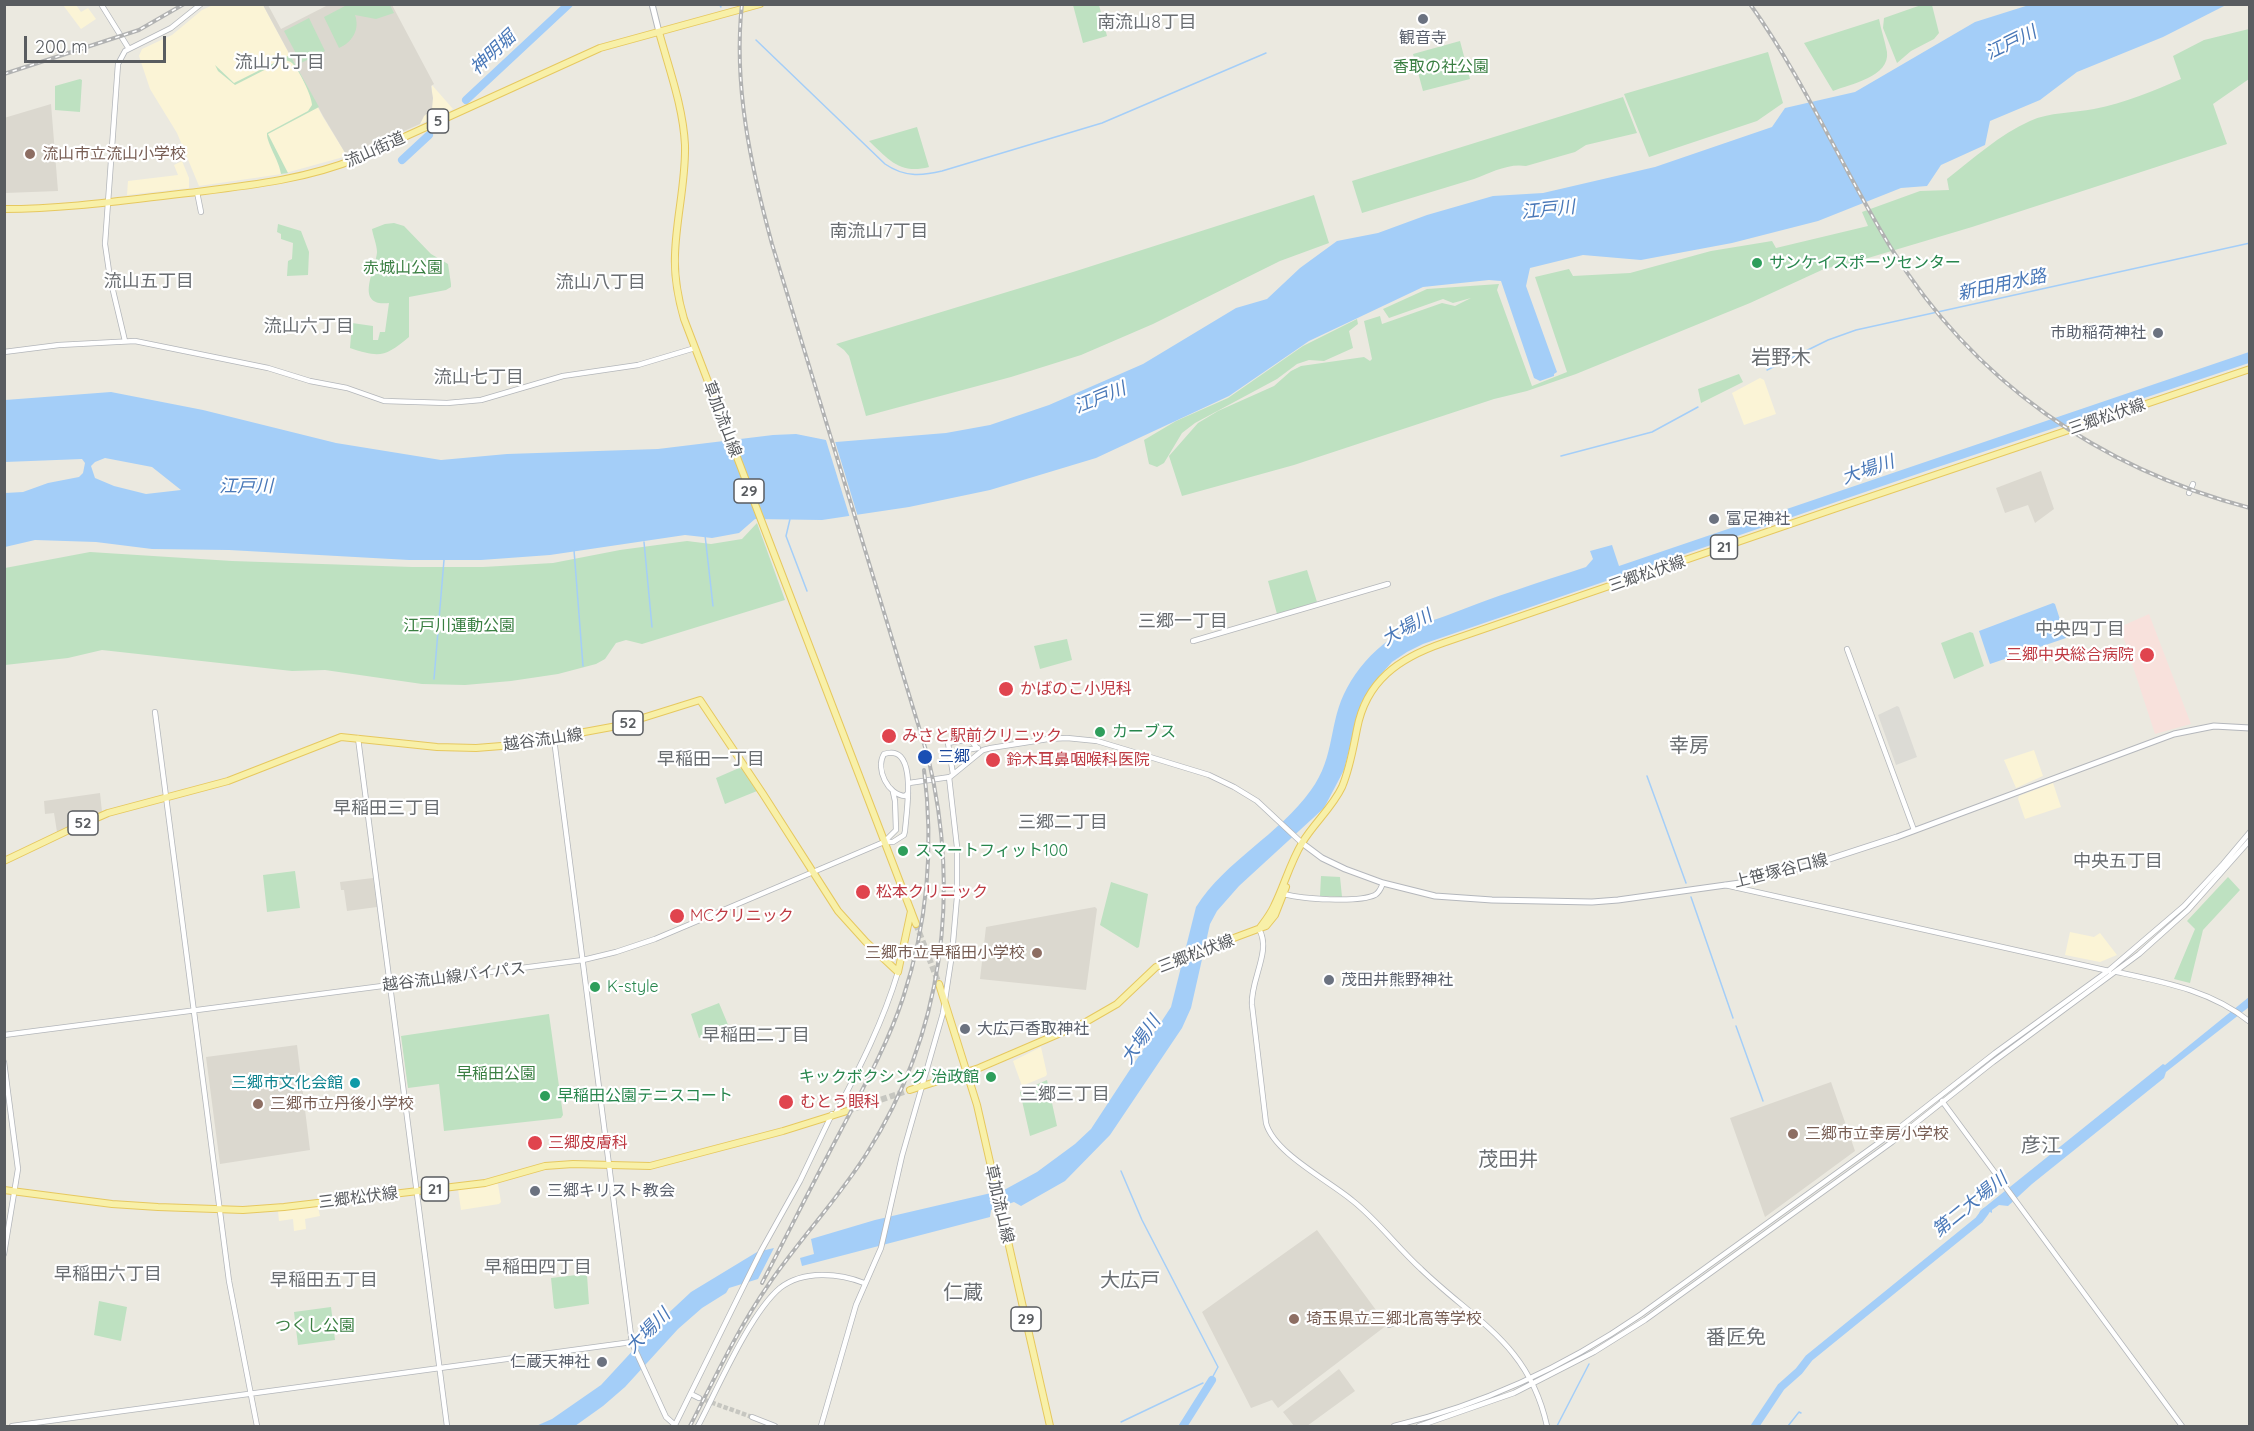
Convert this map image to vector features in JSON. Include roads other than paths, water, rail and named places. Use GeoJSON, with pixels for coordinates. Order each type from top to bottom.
{"type":"FeatureCollection","features":[{"type":"Feature","properties":{"kind":"main road"},"geometry":{"type":"LineString","coordinates":[[652,4],[659,32]]}},
{"type":"Feature","properties":{"kind":"main road","name":"流山街道"},"geometry":{"type":"LineString","coordinates":[[4,209],[58,208],[197,192],[292,178],[337,166],[581,56],[620,42],[760,4]]}},
{"type":"Feature","properties":{"kind":"main road","name":"草加流山線"},"geometry":{"type":"LineString","coordinates":[[659,32],[684,132],[685,159],[675,255],[675,276],[681,308],[916,924]]}},
{"type":"Feature","properties":{"kind":"main road","name":"三郷松伏線"},"geometry":{"type":"LineString","coordinates":[[1259,929],[1273,910],[1302,843],[1334,802],[1341,788],[1353,753],[1359,720],[1370,694],[1387,672],[1413,654],[1844,505],[2250,369]]}},
{"type":"Feature","properties":{"kind":"main road","name":"越谷流山線"},"geometry":{"type":"LineString","coordinates":[[4,861],[89,821],[127,808],[228,781],[344,736],[456,748],[514,745],[617,726],[700,700],[812,873],[849,925],[898,972]]}},
{"type":"Feature","properties":{"kind":"main road","name":"上笹塚谷口線"},"geometry":{"type":"LineString","coordinates":[[1302,843],[1338,867],[1412,891],[1454,898],[1584,902],[1618,900],[1725,885],[1800,868],[1914,830],[2174,734],[2214,726],[2250,728]]}},
{"type":"Feature","properties":{"kind":"main road","name":"三郷松伏線"},"geometry":{"type":"LineString","coordinates":[[910,1090],[968,1072],[1019,1052],[1104,1013],[1117,1004],[1151,971],[1179,957],[1266,926],[1272,920],[1284,894],[1294,861]]}},
{"type":"Feature","properties":{"kind":"main road"},"geometry":{"type":"LineString","coordinates":[[898,972],[911,911]]}},
{"type":"Feature","properties":{"kind":"main road","name":"草加流山線"},"geometry":{"type":"LineString","coordinates":[[939,984],[968,1072],[1050,1426]]}},
{"type":"Feature","properties":{"kind":"main road","name":"三郷松伏線"},"geometry":{"type":"LineString","coordinates":[[4,1190],[112,1204],[220,1210],[284,1207],[485,1183],[545,1166],[573,1164],[650,1167],[847,1111]]}},
{"type":"Feature","properties":{"kind":"street"},"geometry":{"type":"LineString","coordinates":[[101,4],[129,49]]}},
{"type":"Feature","properties":{"kind":"street"},"geometry":{"type":"LineString","coordinates":[[125,341],[106,253],[118,64],[122,55],[129,49],[171,28],[201,4]]}},
{"type":"Feature","properties":{"kind":"street"},"geometry":{"type":"LineString","coordinates":[[197,192],[201,212]]}},
{"type":"Feature","properties":{"kind":"street"},"geometry":{"type":"LineString","coordinates":[[4,352],[50,346],[125,341],[144,343],[278,370],[310,381],[346,388],[384,401],[434,403],[481,400],[563,376],[638,365],[696,351]]}},
{"type":"Feature","properties":{"kind":"street"},"geometry":{"type":"LineString","coordinates":[[2189,493],[2193,484]]}},
{"type":"Feature","properties":{"kind":"street"},"geometry":{"type":"LineString","coordinates":[[1193,641],[1388,584]]}},
{"type":"Feature","properties":{"kind":"street"},"geometry":{"type":"LineString","coordinates":[[1847,649],[1914,830]]}},
{"type":"Feature","properties":{"kind":"street"},"geometry":{"type":"LineString","coordinates":[[155,712],[229,1281],[257,1426]]}},
{"type":"Feature","properties":{"kind":"street"},"geometry":{"type":"LineString","coordinates":[[358,738],[447,1426]]}},
{"type":"Feature","properties":{"kind":"street"},"geometry":{"type":"LineString","coordinates":[[948,753],[1048,738],[1097,741],[1221,780],[1248,795],[1302,843]]}},
{"type":"Feature","properties":{"kind":"street"},"geometry":{"type":"LineString","coordinates":[[554,739],[633,1345],[666,1417],[675,1426],[744,1284],[878,1029],[898,972]]}},
{"type":"Feature","properties":{"kind":"street"},"geometry":{"type":"LineString","coordinates":[[821,1426],[864,1283],[881,1248],[904,1148],[945,1000],[957,897],[957,847],[947,744],[970,739],[980,749]]}},
{"type":"Feature","properties":{"kind":"street"},"geometry":{"type":"LineString","coordinates":[[909,783],[951,776],[980,749]]}},
{"type":"Feature","properties":{"kind":"street"},"geometry":{"type":"LineString","coordinates":[[892,752],[904,761],[909,783],[908,793],[904,797],[893,792],[887,785],[881,763],[884,754],[892,752]]}},
{"type":"Feature","properties":{"kind":"street"},"geometry":{"type":"LineString","coordinates":[[884,842],[896,830],[893,792]]}},
{"type":"Feature","properties":{"kind":"street","name":"越谷流山線バイパス"},"geometry":{"type":"LineString","coordinates":[[4,1035],[583,960],[616,952],[656,939],[884,842],[893,842],[904,835],[908,793]]}},
{"type":"Feature","properties":{"kind":"street"},"geometry":{"type":"LineString","coordinates":[[1394,1426],[1485,1397],[1598,1342],[1640,1315],[1894,1131],[2108,971],[2184,906],[2250,832]]}},
{"type":"Feature","properties":{"kind":"street"},"geometry":{"type":"LineString","coordinates":[[1419,1426],[1497,1400],[1532,1384],[1594,1352],[1645,1320],[1892,1142],[1994,1062],[2117,972],[2188,910],[2250,840]]}},
{"type":"Feature","properties":{"kind":"street"},"geometry":{"type":"LineString","coordinates":[[1284,894],[1323,899],[1354,898],[1376,894],[1383,883]]}},
{"type":"Feature","properties":{"kind":"street"},"geometry":{"type":"LineString","coordinates":[[1725,885],[2189,989],[2228,1006],[2249,1021]]}},
{"type":"Feature","properties":{"kind":"street"},"geometry":{"type":"LineString","coordinates":[[1259,929],[1265,942],[1251,997],[1267,1129],[1283,1150],[1346,1195],[1373,1219],[1423,1271],[1507,1345],[1529,1377],[1546,1426]]}},
{"type":"Feature","properties":{"kind":"street"},"geometry":{"type":"LineString","coordinates":[[4,1062],[18,1169],[4,1254]]}},
{"type":"Feature","properties":{"kind":"street"},"geometry":{"type":"LineString","coordinates":[[1938,1097],[2182,1426]]}},
{"type":"Feature","properties":{"kind":"street"},"geometry":{"type":"LineString","coordinates":[[1368,1224],[1373,1219]]}},
{"type":"Feature","properties":{"kind":"street"},"geometry":{"type":"LineString","coordinates":[[698,1426],[751,1326],[767,1302],[781,1287],[793,1281],[829,1274],[846,1276],[864,1283]]}},
{"type":"Feature","properties":{"kind":"street"},"geometry":{"type":"LineString","coordinates":[[12,1426],[633,1345]]}},
{"type":"Feature","properties":{"kind":"street"},"geometry":{"type":"LineString","coordinates":[[691,1394],[699,1398]]}},
{"type":"Feature","properties":{"kind":"street"},"geometry":{"type":"LineString","coordinates":[[752,1417],[775,1426]]}},
{"type":"Feature","properties":{"kind":"water","name":"江戸川"},"geometry":{"type":"Polygon","coordinates":[[[2029,5],[2226,5],[2163,37],[2077,72],[2040,100],[1990,121],[1985,145],[1941,165],[1927,186],[1901,188],[1818,221],[1732,243],[1641,260],[1583,255],[1530,268],[1526,286],[1557,372],[1554,376],[1540,381],[1534,378],[1501,281],[1489,280],[1423,287],[1309,341],[1229,396],[1096,458],[990,490],[909,507],[822,520],[755,519],[739,533],[712,538],[685,535],[550,555],[481,560],[409,560],[229,550],[152,549],[96,542],[35,540],[5,547],[5,493],[23,492],[48,483],[79,477],[83,473],[85,463],[82,459],[5,462],[5,400],[111,392],[203,410],[336,443],[441,460],[507,454],[658,449],[773,435],[796,434],[836,442],[946,433],[990,425],[1049,405],[1143,364],[1236,308],[1267,299],[1300,268],[1337,241],[1378,233],[1427,215],[1493,196],[1543,193],[1655,167],[1772,127],[1785,108],[1855,92],[1975,22],[2029,5]],[[105,458],[91,466],[95,478],[114,486],[146,494],[181,490],[152,467],[105,458]]]}},
{"type":"Feature","properties":{"kind":"water"},"geometry":{"type":"Polygon","coordinates":[[[2249,352],[2249,363],[1932,469],[1423,644],[1407,652],[1392,662],[1376,680],[1361,703],[1344,770],[1324,808],[1239,886],[1217,911],[1210,924],[1191,1008],[1182,1028],[1110,1135],[1065,1181],[1021,1206],[1014,1202],[991,1210],[990,1217],[802,1266],[800,1258],[814,1254],[811,1239],[875,1220],[1004,1190],[1037,1172],[1091,1129],[1171,1007],[1196,907],[1222,875],[1284,821],[1311,790],[1324,764],[1337,714],[1347,688],[1365,661],[1389,640],[1403,632],[1482,602],[1586,567],[1593,559],[1590,551],[1612,545],[1619,566],[2249,352]]]}},
{"type":"Feature","properties":{"kind":"water"},"geometry":{"type":"Polygon","coordinates":[[[2053,603],[2066,638],[1990,664],[1979,631],[2053,603]]]}},
{"type":"Feature","properties":{"kind":"water"},"geometry":{"type":"Polygon","coordinates":[[[2249,997],[2249,1007],[2166,1072],[2164,1078],[2008,1206],[1999,1205],[1992,1210],[1992,1213],[1990,1212],[1981,1219],[1978,1217],[1980,1211],[2249,997]]]}},
{"type":"Feature","properties":{"kind":"water"},"geometry":{"type":"Polygon","coordinates":[[[774,1248],[758,1279],[729,1288],[726,1293],[702,1308],[678,1329],[625,1387],[603,1406],[575,1426],[536,1426],[552,1419],[601,1385],[661,1320],[691,1292],[757,1252],[774,1248]]]}},
{"type":"Feature","properties":{"kind":"waterway","name":"神明堀"},"geometry":{"type":"LineString","coordinates":[[466,100],[569,4]]}},
{"type":"Feature","properties":{"kind":"waterway"},"geometry":{"type":"LineString","coordinates":[[756,40],[885,164],[899,171],[913,174],[942,171],[1102,123],[1266,53]]}},
{"type":"Feature","properties":{"kind":"waterway","name":"神明堀"},"geometry":{"type":"LineString","coordinates":[[402,160],[429,135]]}},
{"type":"Feature","properties":{"kind":"waterway","name":"新田用水路"},"geometry":{"type":"LineString","coordinates":[[1767,370],[1828,340],[1856,330],[2250,243]]}},
{"type":"Feature","properties":{"kind":"waterway","name":"新田用水路"},"geometry":{"type":"LineString","coordinates":[[1561,456],[1652,432],[1698,407]]}},
{"type":"Feature","properties":{"kind":"waterway"},"geometry":{"type":"LineString","coordinates":[[790,519],[786,536],[807,591]]}},
{"type":"Feature","properties":{"kind":"waterway"},"geometry":{"type":"LineString","coordinates":[[705,535],[713,606]]}},
{"type":"Feature","properties":{"kind":"waterway"},"geometry":{"type":"LineString","coordinates":[[644,542],[652,627]]}},
{"type":"Feature","properties":{"kind":"waterway"},"geometry":{"type":"LineString","coordinates":[[574,550],[583,666]]}},
{"type":"Feature","properties":{"kind":"waterway"},"geometry":{"type":"LineString","coordinates":[[434,679],[444,560]]}},
{"type":"Feature","properties":{"kind":"waterway"},"geometry":{"type":"LineString","coordinates":[[1647,776],[1686,883]]}},
{"type":"Feature","properties":{"kind":"waterway"},"geometry":{"type":"LineString","coordinates":[[1691,897],[1733,1018]]}},
{"type":"Feature","properties":{"kind":"waterway"},"geometry":{"type":"LineString","coordinates":[[1736,1026],[1763,1101]]}},
{"type":"Feature","properties":{"kind":"waterway"},"geometry":{"type":"LineString","coordinates":[[1121,1171],[1142,1220],[1218,1367],[1211,1380]]}},
{"type":"Feature","properties":{"kind":"waterway","name":"第二大場川"},"geometry":{"type":"LineString","coordinates":[[1755,1426],[1781,1387],[1799,1371],[1809,1358],[1979,1220],[1985,1212]]}},
{"type":"Feature","properties":{"kind":"waterway"},"geometry":{"type":"LineString","coordinates":[[1557,1426],[1589,1364]]}},
{"type":"Feature","properties":{"kind":"waterway"},"geometry":{"type":"LineString","coordinates":[[1183,1426],[1212,1380]]}},
{"type":"Feature","properties":{"kind":"waterway"},"geometry":{"type":"LineString","coordinates":[[1121,1422],[1203,1383]]}},
{"type":"Feature","properties":{"kind":"waterway"},"geometry":{"type":"LineString","coordinates":[[1788,1426],[1799,1412],[1801,1413]]}},
{"type":"Feature","properties":{"kind":"tunnel"},"geometry":{"type":"LineString","coordinates":[[916,924],[939,984]]}},
{"type":"Feature","properties":{"kind":"tunnel"},"geometry":{"type":"LineString","coordinates":[[847,1111],[910,1090]]}},
{"type":"Feature","properties":{"kind":"tunnel"},"geometry":{"type":"LineString","coordinates":[[699,1398],[752,1417]]}},
{"type":"Feature","properties":{"kind":"railway"},"geometry":{"type":"LineString","coordinates":[[4,74],[139,30],[184,4]]}},
{"type":"Feature","properties":{"kind":"railway"},"geometry":{"type":"LineString","coordinates":[[690,1426],[747,1318],[781,1267],[856,1170],[893,1107],[913,1060],[928,1011],[938,961],[943,911],[943,860],[938,808],[928,757],[772,244],[757,185],[742,95],[740,65],[742,4]]}},
{"type":"Feature","properties":{"kind":"railway"},"geometry":{"type":"LineString","coordinates":[[1750,4],[1806,94],[1891,248],[1924,296],[1961,340],[2001,379],[2045,413],[2092,443],[2142,469],[2195,491],[2250,508]]}},
{"type":"Feature","properties":{"kind":"railway"},"geometry":{"type":"LineString","coordinates":[[762,1283],[874,1068],[903,998],[918,942],[926,886],[928,828],[924,770]]}},
{"type":"Feature","properties":{"kind":"place","name":"観音寺"},"geometry":{"type":"Point","coordinates":[1423,19]}},
{"type":"Feature","properties":{"kind":"place","name":"流山市立流山小学校"},"geometry":{"type":"Point","coordinates":[30,154]}},
{"type":"Feature","properties":{"kind":"place","name":"サンケイスポーツセンター"},"geometry":{"type":"Point","coordinates":[1757,263]}},
{"type":"Feature","properties":{"kind":"place","name":"市助稲荷神社"},"geometry":{"type":"Point","coordinates":[2158,333]}},
{"type":"Feature","properties":{"kind":"place","name":"富足神社"},"geometry":{"type":"Point","coordinates":[1714,519]}},
{"type":"Feature","properties":{"kind":"place","name":"三郷中央総合病院"},"geometry":{"type":"Point","coordinates":[2147,655]}},
{"type":"Feature","properties":{"kind":"place","name":"かばのこ小児科"},"geometry":{"type":"Point","coordinates":[1006,689]}},
{"type":"Feature","properties":{"kind":"place","name":"カーブス"},"geometry":{"type":"Point","coordinates":[1100,732]}},
{"type":"Feature","properties":{"kind":"place","name":"みさと駅前クリニック"},"geometry":{"type":"Point","coordinates":[889,736]}},
{"type":"Feature","properties":{"kind":"place","name":"三郷"},"geometry":{"type":"Point","coordinates":[925,757]}},
{"type":"Feature","properties":{"kind":"place","name":"鈴木耳鼻咽喉科医院"},"geometry":{"type":"Point","coordinates":[993,760]}},
{"type":"Feature","properties":{"kind":"place","name":"スマートフィット100"},"geometry":{"type":"Point","coordinates":[903,851]}},
{"type":"Feature","properties":{"kind":"place","name":"松本クリニック"},"geometry":{"type":"Point","coordinates":[863,892]}},
{"type":"Feature","properties":{"kind":"place","name":"MCクリニック"},"geometry":{"type":"Point","coordinates":[677,916]}},
{"type":"Feature","properties":{"kind":"place","name":"三郷市立早稲田小学校"},"geometry":{"type":"Point","coordinates":[1037,953]}},
{"type":"Feature","properties":{"kind":"place","name":"茂田井熊野神社"},"geometry":{"type":"Point","coordinates":[1329,980]}},
{"type":"Feature","properties":{"kind":"place","name":"K-style"},"geometry":{"type":"Point","coordinates":[595,987]}},
{"type":"Feature","properties":{"kind":"place","name":"大広戸香取神社"},"geometry":{"type":"Point","coordinates":[965,1029]}},
{"type":"Feature","properties":{"kind":"place","name":"キックボクシング 治政館"},"geometry":{"type":"Point","coordinates":[991,1077]}},
{"type":"Feature","properties":{"kind":"place","name":"三郷市文化会館"},"geometry":{"type":"Point","coordinates":[355,1083]}},
{"type":"Feature","properties":{"kind":"place","name":"早稲田公園テニスコート"},"geometry":{"type":"Point","coordinates":[545,1096]}},
{"type":"Feature","properties":{"kind":"place","name":"むとう眼科"},"geometry":{"type":"Point","coordinates":[786,1102]}},
{"type":"Feature","properties":{"kind":"place","name":"三郷市立丹後小学校"},"geometry":{"type":"Point","coordinates":[258,1104]}},
{"type":"Feature","properties":{"kind":"place","name":"三郷市立幸房小学校"},"geometry":{"type":"Point","coordinates":[1793,1134]}},
{"type":"Feature","properties":{"kind":"place","name":"三郷皮膚科"},"geometry":{"type":"Point","coordinates":[535,1143]}},
{"type":"Feature","properties":{"kind":"place","name":"三郷キリスト教会"},"geometry":{"type":"Point","coordinates":[535,1191]}},
{"type":"Feature","properties":{"kind":"place","name":"埼玉県立三郷北高等学校"},"geometry":{"type":"Point","coordinates":[1294,1319]}},
{"type":"Feature","properties":{"kind":"place","name":"仁蔵天神社"},"geometry":{"type":"Point","coordinates":[602,1362]}},
{"type":"Feature","properties":{"kind":"district","name":"南流山8丁目"},"geometry":{"type":"Point","coordinates":[1147,23]}},
{"type":"Feature","properties":{"kind":"district","name":"流山九丁目"},"geometry":{"type":"Point","coordinates":[280,63]}},
{"type":"Feature","properties":{"kind":"district","name":"南流山7丁目"},"geometry":{"type":"Point","coordinates":[879,232]}},
{"type":"Feature","properties":{"kind":"district","name":"流山五丁目"},"geometry":{"type":"Point","coordinates":[149,282]}},
{"type":"Feature","properties":{"kind":"district","name":"流山八丁目"},"geometry":{"type":"Point","coordinates":[601,283]}},
{"type":"Feature","properties":{"kind":"district","name":"流山六丁目"},"geometry":{"type":"Point","coordinates":[309,327]}},
{"type":"Feature","properties":{"kind":"district","name":"岩野木"},"geometry":{"type":"Point","coordinates":[1781,358]}},
{"type":"Feature","properties":{"kind":"district","name":"流山七丁目"},"geometry":{"type":"Point","coordinates":[479,378]}},
{"type":"Feature","properties":{"kind":"district","name":"三郷一丁目"},"geometry":{"type":"Point","coordinates":[1183,622]}},
{"type":"Feature","properties":{"kind":"district","name":"中央四丁目"},"geometry":{"type":"Point","coordinates":[2080,630]}},
{"type":"Feature","properties":{"kind":"district","name":"幸房"},"geometry":{"type":"Point","coordinates":[1689,746]}},
{"type":"Feature","properties":{"kind":"district","name":"早稲田一丁目"},"geometry":{"type":"Point","coordinates":[711,760]}},
{"type":"Feature","properties":{"kind":"district","name":"早稲田三丁目"},"geometry":{"type":"Point","coordinates":[387,809]}},
{"type":"Feature","properties":{"kind":"district","name":"三郷二丁目"},"geometry":{"type":"Point","coordinates":[1063,823]}},
{"type":"Feature","properties":{"kind":"district","name":"中央五丁目"},"geometry":{"type":"Point","coordinates":[2118,862]}},
{"type":"Feature","properties":{"kind":"district","name":"早稲田二丁目"},"geometry":{"type":"Point","coordinates":[756,1036]}},
{"type":"Feature","properties":{"kind":"district","name":"三郷三丁目"},"geometry":{"type":"Point","coordinates":[1065,1095]}},
{"type":"Feature","properties":{"kind":"district","name":"彦江"},"geometry":{"type":"Point","coordinates":[2041,1146]}},
{"type":"Feature","properties":{"kind":"district","name":"茂田井"},"geometry":{"type":"Point","coordinates":[1508,1160]}},
{"type":"Feature","properties":{"kind":"district","name":"早稲田四丁目"},"geometry":{"type":"Point","coordinates":[538,1268]}},
{"type":"Feature","properties":{"kind":"district","name":"早稲田六丁目"},"geometry":{"type":"Point","coordinates":[108,1275]}},
{"type":"Feature","properties":{"kind":"district","name":"早稲田五丁目"},"geometry":{"type":"Point","coordinates":[324,1281]}},
{"type":"Feature","properties":{"kind":"district","name":"大広戸"},"geometry":{"type":"Point","coordinates":[1130,1281]}},
{"type":"Feature","properties":{"kind":"district","name":"仁蔵"},"geometry":{"type":"Point","coordinates":[963,1293]}},
{"type":"Feature","properties":{"kind":"district","name":"番匠免"},"geometry":{"type":"Point","coordinates":[1736,1338]}},
{"type":"Feature","properties":{"kind":"park label","name":"香取の社公園"},"geometry":{"type":"Point","coordinates":[1441,67]}},
{"type":"Feature","properties":{"kind":"park label","name":"赤城山公園"},"geometry":{"type":"Point","coordinates":[403,268]}},
{"type":"Feature","properties":{"kind":"park label","name":"江戸川運動公園"},"geometry":{"type":"Point","coordinates":[459,626]}},
{"type":"Feature","properties":{"kind":"park label","name":"早稲田公園"},"geometry":{"type":"Point","coordinates":[496,1074]}},
{"type":"Feature","properties":{"kind":"park label","name":"つくし公園"},"geometry":{"type":"Point","coordinates":[315,1326]}},
{"type":"Feature","properties":{"kind":"water label","name":"大場川"},"geometry":{"type":"Point","coordinates":[1868,470]}},
{"type":"Feature","properties":{"kind":"water label","name":"大場川"},"geometry":{"type":"Point","coordinates":[1407,628]}},
{"type":"Feature","properties":{"kind":"water label","name":"大場川"},"geometry":{"type":"Point","coordinates":[1141,1040]}},
{"type":"Feature","properties":{"kind":"water label","name":"大場川"},"geometry":{"type":"Point","coordinates":[648,1331]}}]}
